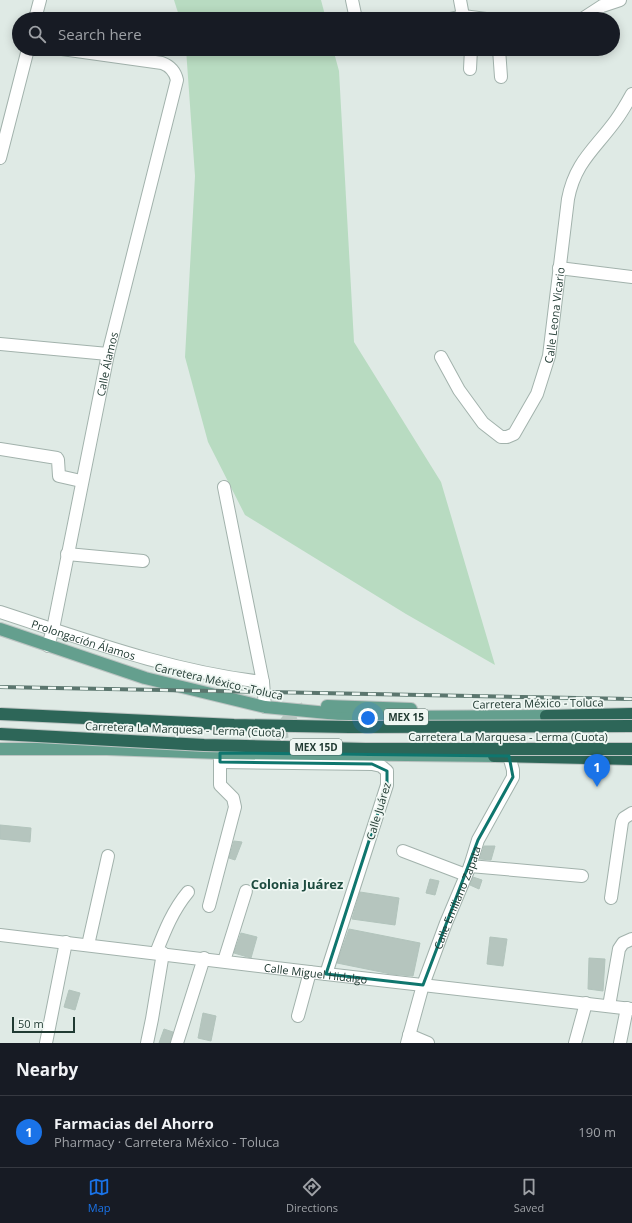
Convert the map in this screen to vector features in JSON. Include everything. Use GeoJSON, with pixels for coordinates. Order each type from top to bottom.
{"type":"FeatureCollection","features":[{"type":"Feature","properties":{"kind":"highway","name":"Carretera La Marquesa - Lerma (Cuota)"},"geometry":{"type":"LineString","coordinates":[[0,714],[234,725],[349,727],[632,726]]}},
{"type":"Feature","properties":{"kind":"highway","name":"Carretera México - Toluca"},"geometry":{"type":"LineString","coordinates":[[546,716],[632,714]]}},
{"type":"Feature","properties":{"kind":"highway","name":"Carretera La Marquesa - Lerma (Cuota)"},"geometry":{"type":"LineString","coordinates":[[0,734],[204,744],[364,749],[632,749]]}},
{"type":"Feature","properties":{"kind":"highway"},"geometry":{"type":"LineString","coordinates":[[494,756],[632,759]]}},
{"type":"Feature","properties":{"kind":"main road","name":"Carretera México - Toluca"},"geometry":{"type":"LineString","coordinates":[[0,628],[48,646],[98,660],[145,678],[265,707],[370,717],[546,716]]}},
{"type":"Feature","properties":{"kind":"main road"},"geometry":{"type":"LineString","coordinates":[[327,706],[478,709],[546,716]]}},
{"type":"Feature","properties":{"kind":"main road"},"geometry":{"type":"LineString","coordinates":[[0,749],[108,749],[220,758],[494,756]]}},
{"type":"Feature","properties":{"kind":"main road"},"geometry":{"type":"LineString","coordinates":[[323,758],[470,759],[494,756]]}},
{"type":"Feature","properties":{"kind":"street"},"geometry":{"type":"LineString","coordinates":[[37,12],[40,0]]}},
{"type":"Feature","properties":{"kind":"street"},"geometry":{"type":"LineString","coordinates":[[352,0],[355,12]]}},
{"type":"Feature","properties":{"kind":"street"},"geometry":{"type":"LineString","coordinates":[[460,0],[466,12]]}},
{"type":"Feature","properties":{"kind":"street"},"geometry":{"type":"LineString","coordinates":[[593,12],[602,6],[620,0]]}},
{"type":"Feature","properties":{"kind":"street"},"geometry":{"type":"LineString","coordinates":[[0,158],[26,56]]}},
{"type":"Feature","properties":{"kind":"street","name":"Calle Álamos"},"geometry":{"type":"LineString","coordinates":[[48,646],[53,629],[108,354],[177,86],[176,75],[168,65],[112,56]]}},
{"type":"Feature","properties":{"kind":"street"},"geometry":{"type":"LineString","coordinates":[[470,69],[471,56]]}},
{"type":"Feature","properties":{"kind":"street"},"geometry":{"type":"LineString","coordinates":[[500,56],[501,76]]}},
{"type":"Feature","properties":{"kind":"street","name":"Calle Leona Vicario"},"geometry":{"type":"LineString","coordinates":[[441,357],[459,390],[483,423],[497,436],[511,436],[521,424],[537,394],[544,375],[552,339],[568,199],[574,178],[578,167],[616,119],[632,94]]}},
{"type":"Feature","properties":{"kind":"street"},"geometry":{"type":"LineString","coordinates":[[559,268],[632,277]]}},
{"type":"Feature","properties":{"kind":"street"},"geometry":{"type":"LineString","coordinates":[[0,344],[108,354]]}},
{"type":"Feature","properties":{"kind":"street"},"geometry":{"type":"LineString","coordinates":[[0,449],[57,458],[59,476],[82,481]]}},
{"type":"Feature","properties":{"kind":"street"},"geometry":{"type":"LineString","coordinates":[[224,487],[263,682],[265,707]]}},
{"type":"Feature","properties":{"kind":"street"},"geometry":{"type":"LineString","coordinates":[[67,554],[143,561]]}},
{"type":"Feature","properties":{"kind":"street","name":"Prolongación Álamos"},"geometry":{"type":"LineString","coordinates":[[0,612],[144,658],[211,675],[263,682]]}},
{"type":"Feature","properties":{"kind":"street","name":"Calle Emiliano Zapata"},"geometry":{"type":"LineString","coordinates":[[408,1039],[423,985],[468,871],[482,831],[512,777],[513,770],[509,756]]}},
{"type":"Feature","properties":{"kind":"street"},"geometry":{"type":"LineString","coordinates":[[209,906],[235,807],[233,798],[220,784],[220,758]]}},
{"type":"Feature","properties":{"kind":"street","name":"Calle Juárez"},"geometry":{"type":"LineString","coordinates":[[220,758],[372,764],[381,766],[387,771],[387,785],[326,974]]}},
{"type":"Feature","properties":{"kind":"street"},"geometry":{"type":"LineString","coordinates":[[611,898],[622,822],[624,818],[632,813]]}},
{"type":"Feature","properties":{"kind":"street"},"geometry":{"type":"LineString","coordinates":[[403,851],[468,871],[582,876]]}},
{"type":"Feature","properties":{"kind":"street"},"geometry":{"type":"LineString","coordinates":[[88,945],[108,856]]}},
{"type":"Feature","properties":{"kind":"street"},"geometry":{"type":"LineString","coordinates":[[224,961],[246,891]]}},
{"type":"Feature","properties":{"kind":"street"},"geometry":{"type":"LineString","coordinates":[[146,1043],[153,1014],[160,953],[168,923],[188,892]]}},
{"type":"Feature","properties":{"kind":"street","name":"Calle Miguel Hidalgo"},"geometry":{"type":"LineString","coordinates":[[0,935],[204,958],[326,974],[630,1008]]}},
{"type":"Feature","properties":{"kind":"street"},"geometry":{"type":"LineString","coordinates":[[609,1006],[619,949],[623,943],[632,939]]}},
{"type":"Feature","properties":{"kind":"street"},"geometry":{"type":"LineString","coordinates":[[46,1043],[66,942]]}},
{"type":"Feature","properties":{"kind":"street"},"geometry":{"type":"LineString","coordinates":[[177,1043],[204,958]]}},
{"type":"Feature","properties":{"kind":"street"},"geometry":{"type":"LineString","coordinates":[[298,1016],[310,972]]}},
{"type":"Feature","properties":{"kind":"street"},"geometry":{"type":"LineString","coordinates":[[575,1043],[586,1004]]}},
{"type":"Feature","properties":{"kind":"street"},"geometry":{"type":"LineString","coordinates":[[620,1043],[630,1008]]}},
{"type":"Feature","properties":{"kind":"street"},"geometry":{"type":"LineString","coordinates":[[408,1039],[428,1043]]}},
{"type":"Feature","properties":{"kind":"highlighted area"},"geometry":{"type":"Polygon","coordinates":[[[220,753],[509,756],[513,777],[478,840],[423,985],[326,974],[387,785],[387,771],[372,764],[220,762],[220,753]]]}},
{"type":"Feature","properties":{"kind":"green space"},"geometry":{"type":"Polygon","coordinates":[[[174,0],[321,0],[324,12],[178,12],[174,0]]]}},
{"type":"Feature","properties":{"kind":"green space"},"geometry":{"type":"Polygon","coordinates":[[[186,56],[335,56],[339,71],[354,342],[441,482],[495,665],[406,614],[245,515],[208,442],[185,357],[195,176],[186,56]]]}},
{"type":"Feature","properties":{"kind":"building"},"geometry":{"type":"Polygon","coordinates":[[[0,825],[31,828],[30,842],[0,839],[0,825]]]}},
{"type":"Feature","properties":{"kind":"building"},"geometry":{"type":"Polygon","coordinates":[[[234,841],[242,842],[235,860],[229,858],[234,841]]]}},
{"type":"Feature","properties":{"kind":"building"},"geometry":{"type":"Polygon","coordinates":[[[484,846],[495,846],[491,860],[480,859],[484,846]]]}},
{"type":"Feature","properties":{"kind":"building"},"geometry":{"type":"Polygon","coordinates":[[[473,877],[482,880],[479,889],[470,885],[473,877]]]}},
{"type":"Feature","properties":{"kind":"building"},"geometry":{"type":"Polygon","coordinates":[[[430,879],[439,881],[435,895],[426,893],[430,879]]]}},
{"type":"Feature","properties":{"kind":"building"},"geometry":{"type":"Polygon","coordinates":[[[360,892],[399,898],[395,925],[352,919],[360,892]]]}},
{"type":"Feature","properties":{"kind":"building"},"geometry":{"type":"Polygon","coordinates":[[[349,929],[420,943],[413,976],[391,974],[337,963],[349,929]]]}},
{"type":"Feature","properties":{"kind":"building"},"geometry":{"type":"Polygon","coordinates":[[[241,933],[257,937],[251,958],[234,953],[241,933]]]}},
{"type":"Feature","properties":{"kind":"building"},"geometry":{"type":"Polygon","coordinates":[[[490,937],[507,939],[503,966],[487,964],[490,937]]]}},
{"type":"Feature","properties":{"kind":"building"},"geometry":{"type":"Polygon","coordinates":[[[589,958],[605,959],[603,991],[588,989],[589,958]]]}},
{"type":"Feature","properties":{"kind":"building"},"geometry":{"type":"Polygon","coordinates":[[[69,990],[80,993],[75,1010],[64,1007],[69,990]]]}},
{"type":"Feature","properties":{"kind":"building"},"geometry":{"type":"Polygon","coordinates":[[[203,1013],[216,1016],[211,1041],[198,1038],[203,1013]]]}},
{"type":"Feature","properties":{"kind":"building"},"geometry":{"type":"Polygon","coordinates":[[[164,1029],[173,1032],[170,1043],[159,1043],[164,1029]]]}},
{"type":"Feature","properties":{"kind":"tunnel"},"geometry":{"type":"LineString","coordinates":[[294,753],[283,741],[283,728],[290,716],[304,708]]}},
{"type":"Feature","properties":{"kind":"railway"},"geometry":{"type":"LineString","coordinates":[[0,687],[632,699]]}},
{"type":"Feature","properties":{"kind":"place","name":"Farmacias del Ahorro"},"geometry":{"type":"Point","coordinates":[597,787]}},
{"type":"Feature","properties":{"kind":"district","name":"Colonia Juárez"},"geometry":{"type":"Point","coordinates":[297,884]}}]}
